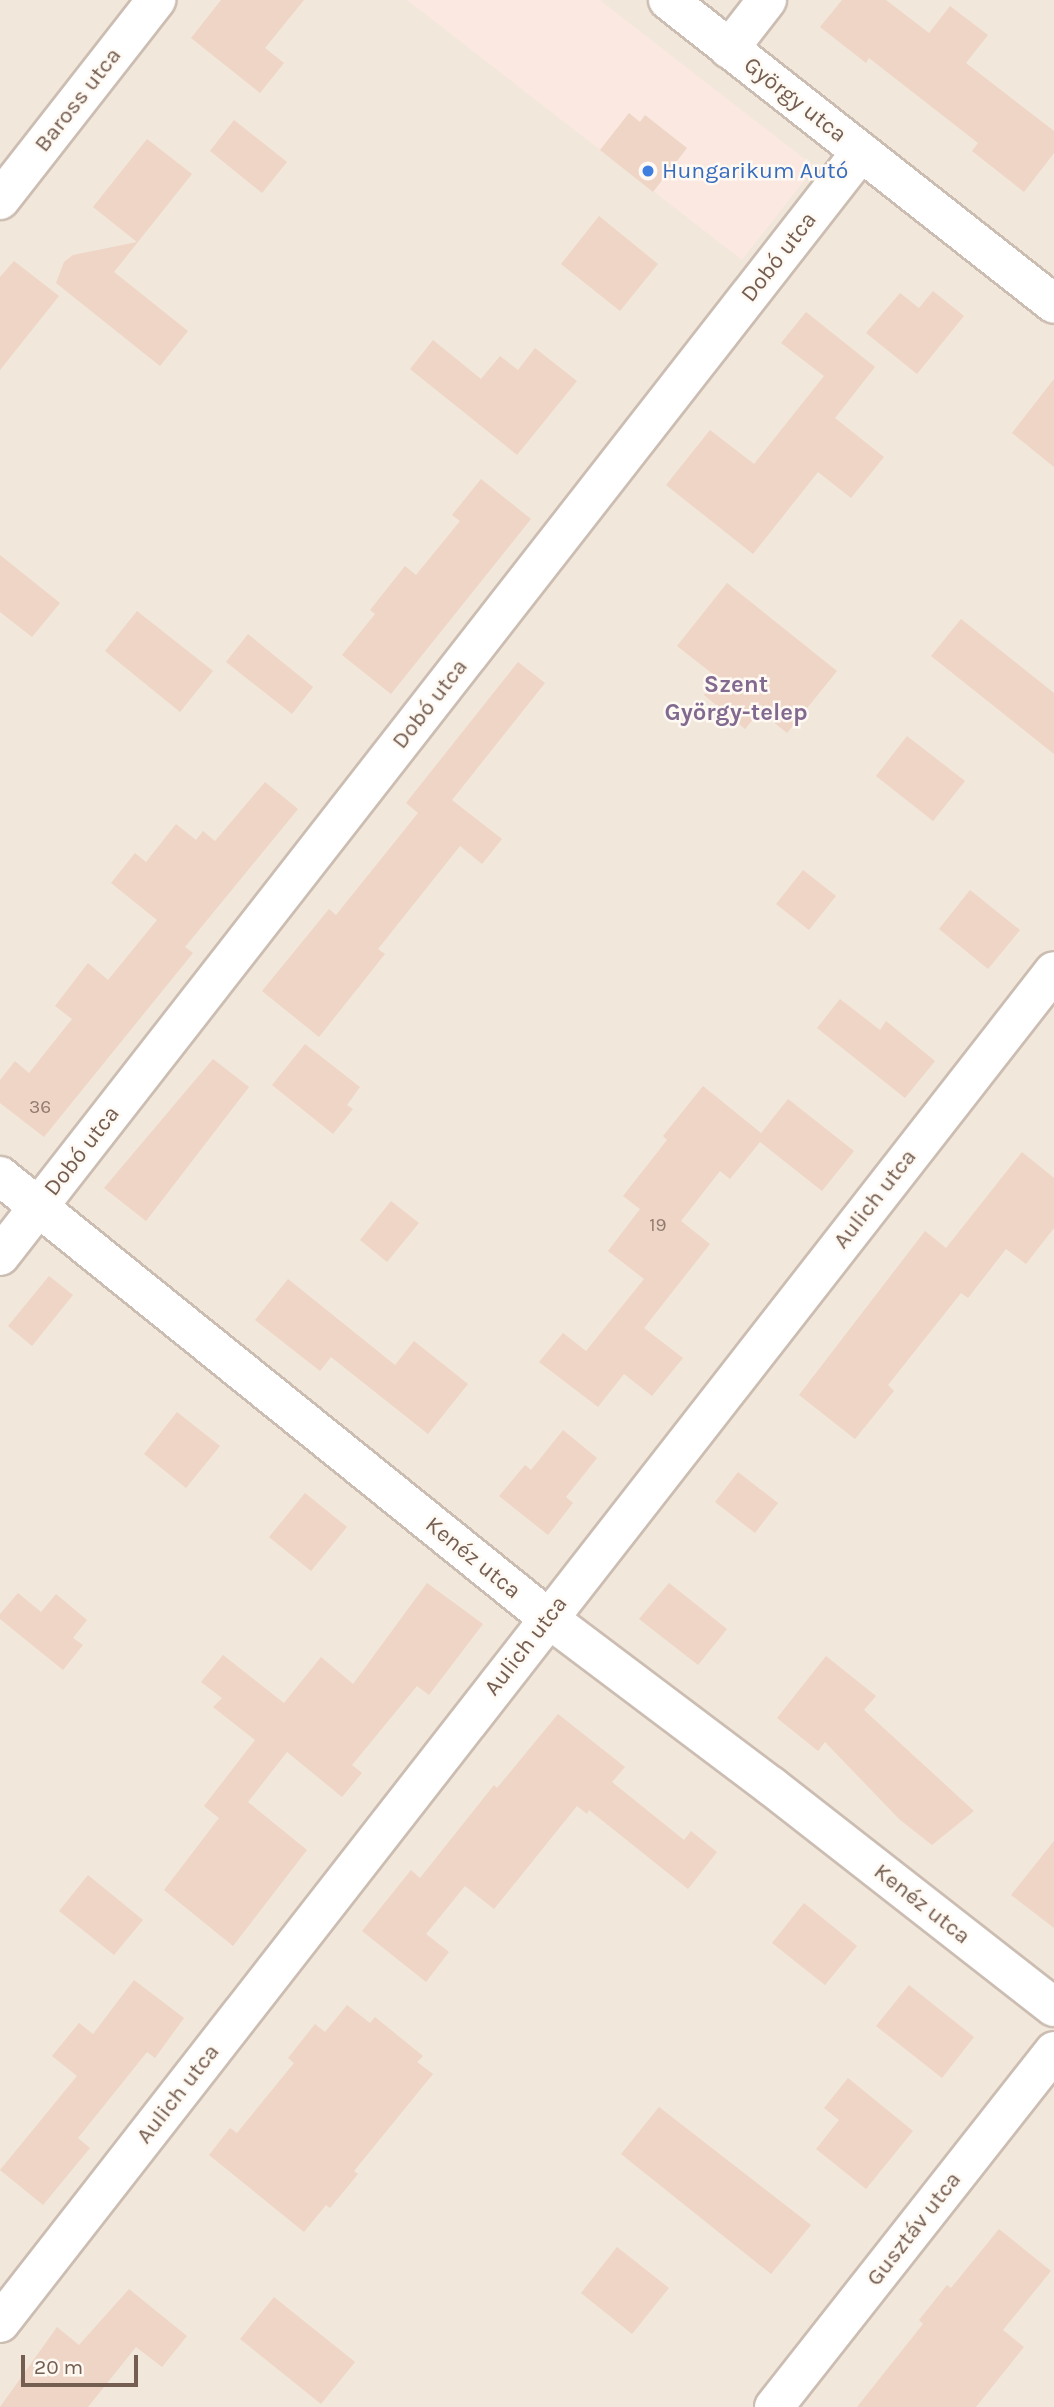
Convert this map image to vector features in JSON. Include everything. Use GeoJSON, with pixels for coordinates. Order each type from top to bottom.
{"type":"FeatureCollection","features":[{"type":"Feature","properties":{"kind":"street","name":"Baross utca"},"geometry":{"type":"LineString","coordinates":[[0,200],[156,0]]}},
{"type":"Feature","properties":{"kind":"street","name":"György utca"},"geometry":{"type":"LineString","coordinates":[[668,0],[1054,304]]}},
{"type":"Feature","properties":{"kind":"street"},"geometry":{"type":"LineString","coordinates":[[729,49],[767,0]]}},
{"type":"Feature","properties":{"kind":"street","name":"Dobó utca"},"geometry":{"type":"LineString","coordinates":[[0,1256],[861,152]]}},
{"type":"Feature","properties":{"kind":"street","name":"Aulich utca"},"geometry":{"type":"LineString","coordinates":[[0,2323],[1054,971]]}},
{"type":"Feature","properties":{"kind":"street","name":"Kenéz utca"},"geometry":{"type":"LineString","coordinates":[[0,1176],[548,1618],[771,1786],[1054,2007]]}},
{"type":"Feature","properties":{"kind":"street","name":"Gusztáv utca"},"geometry":{"type":"LineString","coordinates":[[774,2407],[1054,2051]]}},
{"type":"Feature","properties":{"kind":"shaded area"},"geometry":{"type":"Polygon","coordinates":[[[0,0],[1054,0],[1054,2407],[0,2407],[0,0]]]}},
{"type":"Feature","properties":{"kind":"shaded area"},"geometry":{"type":"Polygon","coordinates":[[[407,0],[600,0],[815,167],[742,260],[407,0]]]}},
{"type":"Feature","properties":{"kind":"building"},"geometry":{"type":"Polygon","coordinates":[[[221,0],[304,0],[265,48],[284,63],[260,93],[191,38],[221,0]]]}},
{"type":"Feature","properties":{"kind":"building"},"geometry":{"type":"Polygon","coordinates":[[[842,0],[886,0],[929,33],[950,6],[988,35],[966,63],[1054,131],[1054,153],[1024,192],[972,151],[978,143],[869,58],[866,63],[820,27],[842,0]]]}},
{"type":"Feature","properties":{"kind":"building","name":"Hungarikum Autó"},"geometry":{"type":"Polygon","coordinates":[[[629,113],[640,122],[645,115],[687,148],[653,192],[600,150],[629,113]]]}},
{"type":"Feature","properties":{"kind":"building"},"geometry":{"type":"Polygon","coordinates":[[[234,120],[287,162],[262,193],[210,151],[234,120]]]}},
{"type":"Feature","properties":{"kind":"building"},"geometry":{"type":"Polygon","coordinates":[[[147,139],[192,174],[114,272],[188,331],[160,366],[56,283],[64,262],[73,255],[137,242],[93,207],[147,139]]]}},
{"type":"Feature","properties":{"kind":"building"},"geometry":{"type":"Polygon","coordinates":[[[599,216],[658,264],[620,311],[561,264],[599,216]]]}},
{"type":"Feature","properties":{"kind":"building"},"geometry":{"type":"Polygon","coordinates":[[[14,261],[59,296],[0,370],[0,277],[14,261]]]}},
{"type":"Feature","properties":{"kind":"building"},"geometry":{"type":"Polygon","coordinates":[[[933,291],[964,316],[917,374],[866,333],[900,293],[919,308],[933,291]]]}},
{"type":"Feature","properties":{"kind":"building"},"geometry":{"type":"Polygon","coordinates":[[[806,312],[875,367],[835,418],[884,457],[851,498],[818,472],[753,554],[666,485],[710,430],[754,464],[824,376],[781,343],[806,312]]]}},
{"type":"Feature","properties":{"kind":"building"},"geometry":{"type":"Polygon","coordinates":[[[433,340],[481,379],[500,356],[518,370],[535,348],[577,381],[517,455],[410,369],[433,340]]]}},
{"type":"Feature","properties":{"kind":"building"},"geometry":{"type":"Polygon","coordinates":[[[1054,379],[1054,467],[1012,433],[1054,379]]]}},
{"type":"Feature","properties":{"kind":"building"},"geometry":{"type":"Polygon","coordinates":[[[481,479],[531,519],[391,694],[342,655],[375,614],[370,610],[405,566],[416,575],[460,521],[452,515],[481,479]]]}},
{"type":"Feature","properties":{"kind":"building"},"geometry":{"type":"Polygon","coordinates":[[[0,555],[60,603],[32,637],[0,612],[0,555]]]}},
{"type":"Feature","properties":{"kind":"building"},"geometry":{"type":"Polygon","coordinates":[[[727,583],[837,671],[787,733],[760,711],[745,729],[704,695],[718,678],[677,646],[727,583]]]}},
{"type":"Feature","properties":{"kind":"building"},"geometry":{"type":"Polygon","coordinates":[[[137,611],[213,671],[180,712],[105,651],[137,611]]]}},
{"type":"Feature","properties":{"kind":"building"},"geometry":{"type":"Polygon","coordinates":[[[961,619],[1054,693],[1054,754],[931,656],[961,619]]]}},
{"type":"Feature","properties":{"kind":"building"},"geometry":{"type":"Polygon","coordinates":[[[248,634],[313,687],[292,714],[226,662],[248,634]]]}},
{"type":"Feature","properties":{"kind":"building"},"geometry":{"type":"Polygon","coordinates":[[[518,662],[545,683],[452,800],[502,839],[482,864],[460,846],[378,949],[385,954],[319,1037],[262,991],[329,909],[336,915],[418,813],[406,803],[518,662]]]}},
{"type":"Feature","properties":{"kind":"building"},"geometry":{"type":"Polygon","coordinates":[[[907,736],[965,781],[933,821],[876,776],[907,736]]]}},
{"type":"Feature","properties":{"kind":"building"},"geometry":{"type":"Polygon","coordinates":[[[265,782],[298,809],[185,947],[193,953],[44,1137],[0,1103],[0,1080],[15,1061],[29,1073],[72,1019],[55,1006],[88,963],[108,980],[157,920],[111,883],[135,853],[146,862],[176,824],[196,840],[203,831],[215,841],[265,782]]]}},
{"type":"Feature","properties":{"kind":"building"},"geometry":{"type":"Polygon","coordinates":[[[803,870],[836,896],[809,930],[776,904],[803,870]]]}},
{"type":"Feature","properties":{"kind":"building"},"geometry":{"type":"Polygon","coordinates":[[[970,890],[1020,930],[988,969],[939,929],[970,890]]]}},
{"type":"Feature","properties":{"kind":"building"},"geometry":{"type":"Polygon","coordinates":[[[840,999],[880,1030],[886,1021],[935,1061],[905,1098],[817,1028],[840,999]]]}},
{"type":"Feature","properties":{"kind":"building"},"geometry":{"type":"Polygon","coordinates":[[[305,1044],[360,1087],[347,1105],[353,1109],[333,1134],[272,1085],[305,1044]]]}},
{"type":"Feature","properties":{"kind":"building"},"geometry":{"type":"Polygon","coordinates":[[[213,1059],[249,1087],[146,1221],[104,1188],[213,1059]]]}},
{"type":"Feature","properties":{"kind":"building"},"geometry":{"type":"Polygon","coordinates":[[[703,1086],[761,1133],[788,1099],[854,1151],[822,1191],[760,1142],[730,1179],[720,1171],[681,1221],[710,1244],[644,1328],[683,1358],[652,1396],[624,1374],[598,1407],[539,1362],[563,1333],[586,1351],[644,1279],[608,1251],[640,1209],[623,1196],[667,1140],[663,1136],[703,1086]]]}},
{"type":"Feature","properties":{"kind":"building"},"geometry":{"type":"Polygon","coordinates":[[[1022,1152],[1054,1178],[1054,1228],[1026,1264],[1006,1249],[968,1298],[961,1293],[888,1385],[894,1391],[855,1439],[799,1395],[925,1231],[946,1248],[1022,1152]]]}},
{"type":"Feature","properties":{"kind":"building"},"geometry":{"type":"Polygon","coordinates":[[[391,1201],[419,1223],[387,1262],[360,1240],[391,1201]]]}},
{"type":"Feature","properties":{"kind":"building"},"geometry":{"type":"Polygon","coordinates":[[[49,1276],[73,1295],[32,1346],[8,1326],[49,1276]]]}},
{"type":"Feature","properties":{"kind":"building"},"geometry":{"type":"Polygon","coordinates":[[[288,1279],[395,1365],[414,1341],[468,1384],[428,1434],[331,1357],[320,1371],[255,1320],[288,1279]]]}},
{"type":"Feature","properties":{"kind":"building"},"geometry":{"type":"Polygon","coordinates":[[[177,1412],[220,1446],[186,1488],[144,1454],[177,1412]]]}},
{"type":"Feature","properties":{"kind":"building"},"geometry":{"type":"Polygon","coordinates":[[[563,1430],[597,1458],[566,1497],[573,1503],[548,1535],[499,1496],[525,1465],[531,1470],[563,1430]]]}},
{"type":"Feature","properties":{"kind":"building"},"geometry":{"type":"Polygon","coordinates":[[[738,1472],[778,1503],[755,1533],[715,1502],[738,1472]]]}},
{"type":"Feature","properties":{"kind":"building"},"geometry":{"type":"Polygon","coordinates":[[[305,1493],[347,1527],[311,1571],[269,1537],[305,1493]]]}},
{"type":"Feature","properties":{"kind":"building"},"geometry":{"type":"Polygon","coordinates":[[[427,1583],[483,1624],[429,1695],[417,1686],[352,1765],[362,1773],[342,1797],[287,1752],[248,1802],[307,1850],[233,1946],[164,1890],[219,1818],[204,1806],[255,1740],[213,1707],[222,1698],[201,1682],[223,1655],[284,1703],[321,1657],[353,1684],[427,1583]]]}},
{"type":"Feature","properties":{"kind":"building"},"geometry":{"type":"Polygon","coordinates":[[[669,1583],[727,1629],[698,1665],[639,1619],[669,1583]]]}},
{"type":"Feature","properties":{"kind":"building"},"geometry":{"type":"Polygon","coordinates":[[[18,1593],[41,1612],[56,1594],[87,1620],[73,1638],[83,1645],[63,1670],[0,1619],[0,1614],[18,1593]]]}},
{"type":"Feature","properties":{"kind":"building"},"geometry":{"type":"Polygon","coordinates":[[[826,1656],[876,1696],[864,1710],[974,1811],[932,1845],[899,1819],[825,1742],[818,1751],[777,1718],[826,1656]]]}},
{"type":"Feature","properties":{"kind":"building"},"geometry":{"type":"Polygon","coordinates":[[[558,1714],[625,1767],[612,1782],[684,1840],[691,1831],[717,1852],[688,1889],[589,1810],[587,1814],[577,1806],[494,1909],[465,1886],[426,1934],[449,1952],[426,1982],[362,1931],[411,1870],[420,1878],[494,1785],[497,1788],[558,1714]]]}},
{"type":"Feature","properties":{"kind":"building"},"geometry":{"type":"Polygon","coordinates":[[[1054,1841],[1054,1928],[1011,1895],[1054,1841]]]}},
{"type":"Feature","properties":{"kind":"building"},"geometry":{"type":"Polygon","coordinates":[[[88,1875],[143,1920],[114,1955],[59,1911],[88,1875]]]}},
{"type":"Feature","properties":{"kind":"building"},"geometry":{"type":"Polygon","coordinates":[[[804,1903],[857,1946],[825,1985],[772,1943],[804,1903]]]}},
{"type":"Feature","properties":{"kind":"building"},"geometry":{"type":"Polygon","coordinates":[[[134,1980],[184,2018],[155,2058],[147,2052],[78,2138],[90,2148],[43,2205],[0,2170],[77,2076],[52,2056],[79,2023],[93,2034],[134,1980]]]}},
{"type":"Feature","properties":{"kind":"building"},"geometry":{"type":"Polygon","coordinates":[[[909,1985],[974,2037],[942,2078],[876,2026],[909,1985]]]}},
{"type":"Feature","properties":{"kind":"building"},"geometry":{"type":"Polygon","coordinates":[[[347,2005],[370,2023],[375,2017],[423,2056],[417,2062],[433,2074],[354,2171],[358,2174],[330,2208],[326,2205],[304,2232],[209,2155],[230,2128],[237,2133],[294,2063],[288,2058],[315,2024],[325,2032],[347,2005]]]}},
{"type":"Feature","properties":{"kind":"building"},"geometry":{"type":"Polygon","coordinates":[[[848,2078],[913,2131],[866,2189],[816,2149],[839,2120],[824,2108],[848,2078]]]}},
{"type":"Feature","properties":{"kind":"building"},"geometry":{"type":"Polygon","coordinates":[[[659,2107],[811,2225],[771,2274],[621,2154],[659,2107]]]}},
{"type":"Feature","properties":{"kind":"building"},"geometry":{"type":"Polygon","coordinates":[[[999,2229],[1051,2271],[1003,2330],[1024,2347],[976,2407],[857,2407],[923,2324],[919,2320],[947,2285],[951,2288],[999,2229]]]}},
{"type":"Feature","properties":{"kind":"building"},"geometry":{"type":"Polygon","coordinates":[[[617,2247],[669,2288],[632,2334],[581,2293],[617,2247]]]}},
{"type":"Feature","properties":{"kind":"building"},"geometry":{"type":"Polygon","coordinates":[[[129,2289],[187,2336],[162,2367],[136,2347],[88,2407],[0,2407],[57,2327],[79,2345],[129,2289]]]}},
{"type":"Feature","properties":{"kind":"building"},"geometry":{"type":"Polygon","coordinates":[[[274,2297],[355,2362],[321,2404],[240,2339],[274,2297]]]}},
{"type":"Feature","properties":{"kind":"place","name":"Hungarikum Autó"},"geometry":{"type":"Point","coordinates":[648,171]}},
{"type":"Feature","properties":{"kind":"district","name":"Szent György-telep"},"geometry":{"type":"Point","coordinates":[736,699]}}]}
